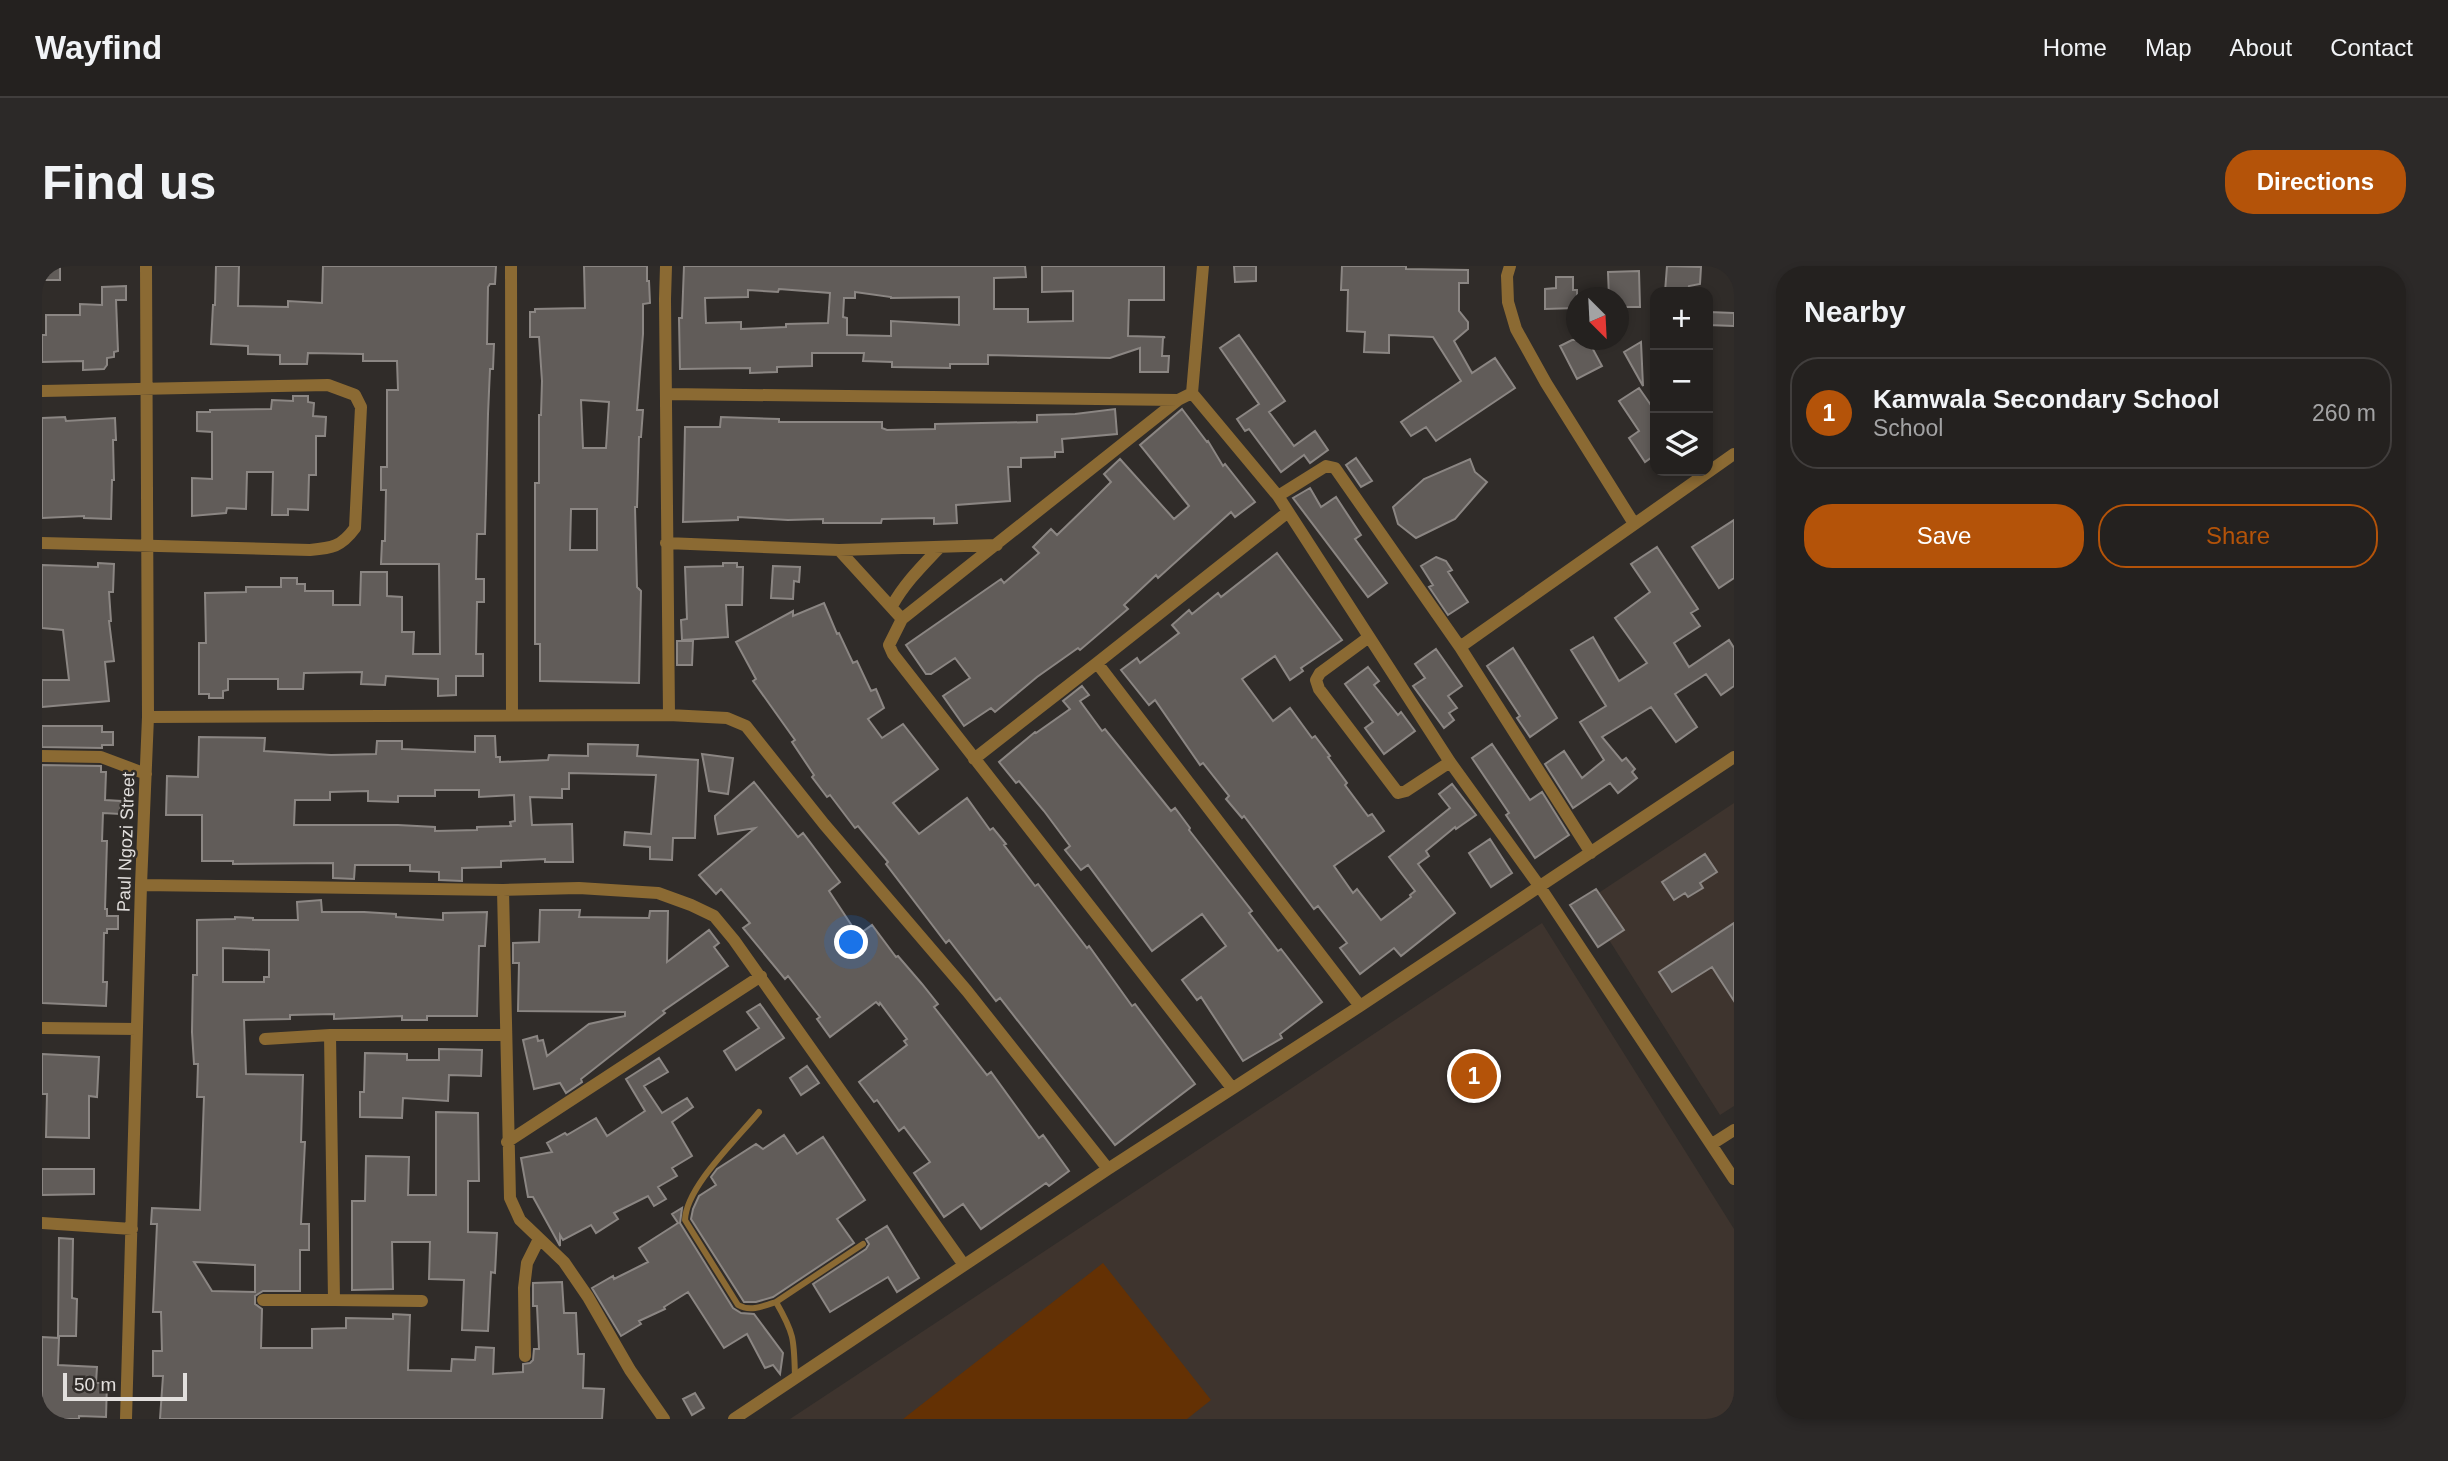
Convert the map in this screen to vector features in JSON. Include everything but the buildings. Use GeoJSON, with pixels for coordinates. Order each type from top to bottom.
{"type":"FeatureCollection","features":[{"type":"Feature","properties":{"kind":"street","name":"Paul Ngozi Street"},"geometry":{"type":"LineString","coordinates":[[126,1419],[148,717],[146,266]]}},
{"type":"Feature","properties":{"kind":"street"},"geometry":{"type":"LineString","coordinates":[[511,266],[512,715]]}},
{"type":"Feature","properties":{"kind":"street"},"geometry":{"type":"LineString","coordinates":[[666,266],[664,299],[669,715]]}},
{"type":"Feature","properties":{"kind":"street"},"geometry":{"type":"LineString","coordinates":[[1203,266],[1192,393],[1278,496],[1450,762],[1540,887],[1734,1179]]}},
{"type":"Feature","properties":{"kind":"street"},"geometry":{"type":"LineString","coordinates":[[1510,266],[1507,276],[1508,302],[1516,329],[1546,383],[1633,523]]}},
{"type":"Feature","properties":{"kind":"street"},"geometry":{"type":"LineString","coordinates":[[42,391],[328,385],[355,395],[361,407],[355,528],[346,541],[331,548],[310,550],[42,543]]}},
{"type":"Feature","properties":{"kind":"street"},"geometry":{"type":"LineString","coordinates":[[1192,393],[1178,400],[902,619],[889,645],[893,654],[974,759],[1232,1088]]}},
{"type":"Feature","properties":{"kind":"street"},"geometry":{"type":"LineString","coordinates":[[667,394],[1178,400]]}},
{"type":"Feature","properties":{"kind":"street"},"geometry":{"type":"LineString","coordinates":[[1460,647],[1734,454]]}},
{"type":"Feature","properties":{"kind":"street"},"geometry":{"type":"LineString","coordinates":[[1278,496],[1326,466],[1335,468],[1460,647],[1591,853]]}},
{"type":"Feature","properties":{"kind":"street"},"geometry":{"type":"LineString","coordinates":[[974,759],[1288,512]]}},
{"type":"Feature","properties":{"kind":"street"},"geometry":{"type":"LineString","coordinates":[[666,543],[839,550],[998,545]]}},
{"type":"Feature","properties":{"kind":"street"},"geometry":{"type":"LineString","coordinates":[[892,606],[916,571],[939,548]]}},
{"type":"Feature","properties":{"kind":"street"},"geometry":{"type":"LineString","coordinates":[[839,550],[902,619]]}},
{"type":"Feature","properties":{"kind":"street"},"geometry":{"type":"LineString","coordinates":[[1369,638],[1320,673],[1316,680],[1319,689],[1398,793],[1406,792],[1450,762]]}},
{"type":"Feature","properties":{"kind":"street"},"geometry":{"type":"LineString","coordinates":[[1097,663],[1360,1006]]}},
{"type":"Feature","properties":{"kind":"street"},"geometry":{"type":"LineString","coordinates":[[148,717],[669,715],[727,718],[746,726],[824,824],[967,991],[1108,1169]]}},
{"type":"Feature","properties":{"kind":"street"},"geometry":{"type":"LineString","coordinates":[[42,756],[101,757],[146,774]]}},
{"type":"Feature","properties":{"kind":"street"},"geometry":{"type":"LineString","coordinates":[[734,1419],[1734,757]]}},
{"type":"Feature","properties":{"kind":"street"},"geometry":{"type":"LineString","coordinates":[[141,885],[503,890],[579,888],[658,893],[691,905],[713,916],[761,976],[964,1265]]}},
{"type":"Feature","properties":{"kind":"street"},"geometry":{"type":"LineString","coordinates":[[503,890],[510,1198],[520,1220],[565,1262],[630,1370],[664,1419]]}},
{"type":"Feature","properties":{"kind":"street"},"geometry":{"type":"LineString","coordinates":[[507,1142],[761,976]]}},
{"type":"Feature","properties":{"kind":"street"},"geometry":{"type":"LineString","coordinates":[[42,1028],[137,1029]]}},
{"type":"Feature","properties":{"kind":"street"},"geometry":{"type":"LineString","coordinates":[[265,1039],[330,1035],[506,1035]]}},
{"type":"Feature","properties":{"kind":"street"},"geometry":{"type":"LineString","coordinates":[[330,1035],[334,1300]]}},
{"type":"Feature","properties":{"kind":"street"},"geometry":{"type":"LineString","coordinates":[[1712,1144],[1734,1130]]}},
{"type":"Feature","properties":{"kind":"street"},"geometry":{"type":"LineString","coordinates":[[42,1223],[132,1229]]}},
{"type":"Feature","properties":{"kind":"street"},"geometry":{"type":"LineString","coordinates":[[525,1356],[527,1263],[538,1239]]}},
{"type":"Feature","properties":{"kind":"street"},"geometry":{"type":"LineString","coordinates":[[263,1300],[422,1301]]}},
{"type":"Feature","properties":{"kind":"lane"},"geometry":{"type":"LineString","coordinates":[[759,1112],[695,1189],[685,1209],[685,1220],[738,1305],[744,1309],[760,1308],[776,1302],[863,1244]]}},
{"type":"Feature","properties":{"kind":"lane"},"geometry":{"type":"LineString","coordinates":[[776,1302],[792,1329],[795,1378]]}},
{"type":"Feature","properties":{"kind":"shaded area"},"geometry":{"type":"Polygon","coordinates":[[[1734,803],[1734,1106],[1720,1115],[1585,902],[1734,803]]]}},
{"type":"Feature","properties":{"kind":"shaded area"},"geometry":{"type":"Polygon","coordinates":[[[1542,923],[1734,1229],[1734,1419],[790,1419],[1542,923]]]}},
{"type":"Feature","properties":{"kind":"shaded area"},"geometry":{"type":"Polygon","coordinates":[[[1103,1263],[1211,1400],[1187,1419],[903,1419],[1103,1263]]]}},
{"type":"Feature","properties":{"kind":"place","name":"Kamwala Secondary School"},"geometry":{"type":"Point","coordinates":[1474,1076]}}]}
